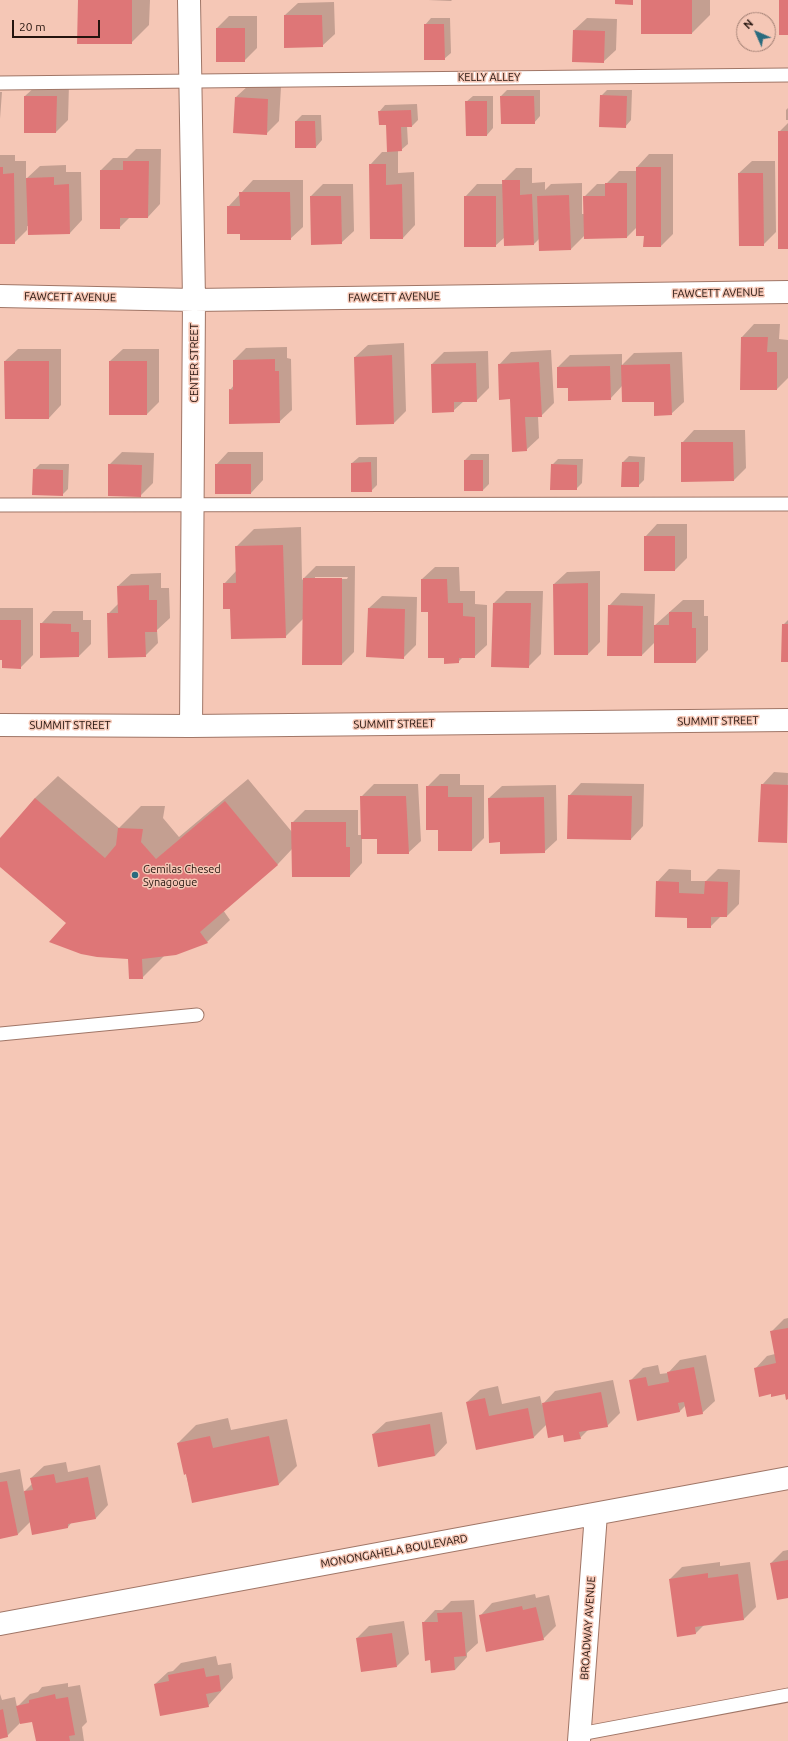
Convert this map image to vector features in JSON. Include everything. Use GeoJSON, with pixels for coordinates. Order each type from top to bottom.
{"type":"FeatureCollection","features":[{"type":"Feature","properties":{"kind":"street","name":"CENTER STREET"},"geometry":{"type":"LineString","coordinates":[[189,0],[194,300],[191,726]]}},
{"type":"Feature","properties":{"kind":"street","name":"FAWCETT AVENUE"},"geometry":{"type":"LineString","coordinates":[[0,296],[194,300],[788,292]]}},
{"type":"Feature","properties":{"kind":"street","name":"SUMMIT STREET"},"geometry":{"type":"LineString","coordinates":[[0,725],[191,726],[788,720]]}},
{"type":"Feature","properties":{"kind":"street","name":"MONONGAHELA BOULEVARD"},"geometry":{"type":"LineString","coordinates":[[0,1624],[788,1478]]}},
{"type":"Feature","properties":{"kind":"street","name":"BROADWAY AVENUE"},"geometry":{"type":"LineString","coordinates":[[580,1738],[596,1514]]}},
{"type":"Feature","properties":{"kind":"lane","name":"KELLY ALLEY"},"geometry":{"type":"LineString","coordinates":[[0,83],[788,74]]}},
{"type":"Feature","properties":{"kind":"lane"},"geometry":{"type":"LineString","coordinates":[[0,505],[788,504]]}},
{"type":"Feature","properties":{"kind":"lane"},"geometry":{"type":"LineString","coordinates":[[0,1034],[197,1015]]}},
{"type":"Feature","properties":{"kind":"lane"},"geometry":{"type":"LineString","coordinates":[[580,1738],[788,1694]]}},
{"type":"Feature","properties":{"kind":"building"},"geometry":{"type":"Polygon","coordinates":[[[78,0],[132,0],[132,44],[77,44],[78,0]]]}},
{"type":"Feature","properties":{"kind":"building"},"geometry":{"type":"Polygon","coordinates":[[[615,0],[633,0],[633,5],[615,4],[615,0]]]}},
{"type":"Feature","properties":{"kind":"building"},"geometry":{"type":"Polygon","coordinates":[[[641,0],[692,0],[692,34],[641,34],[641,0]]]}},
{"type":"Feature","properties":{"kind":"building"},"geometry":{"type":"Polygon","coordinates":[[[779,0],[788,0],[788,35],[779,35],[779,0]]]}},
{"type":"Feature","properties":{"kind":"building"},"geometry":{"type":"Polygon","coordinates":[[[284,15],[322,15],[323,47],[284,48],[284,15]]]}},
{"type":"Feature","properties":{"kind":"building"},"geometry":{"type":"Polygon","coordinates":[[[424,24],[444,24],[445,60],[424,60],[424,24]]]}},
{"type":"Feature","properties":{"kind":"building"},"geometry":{"type":"Polygon","coordinates":[[[216,28],[245,28],[245,62],[216,62],[216,28]]]}},
{"type":"Feature","properties":{"kind":"building"},"geometry":{"type":"Polygon","coordinates":[[[573,30],[605,31],[604,63],[572,62],[573,30]]]}},
{"type":"Feature","properties":{"kind":"building"},"geometry":{"type":"Polygon","coordinates":[[[600,95],[627,96],[626,128],[599,127],[600,95]]]}},
{"type":"Feature","properties":{"kind":"building"},"geometry":{"type":"Polygon","coordinates":[[[24,96],[57,96],[56,133],[24,133],[24,96]]]}},
{"type":"Feature","properties":{"kind":"building"},"geometry":{"type":"Polygon","coordinates":[[[500,96],[534,96],[535,124],[501,124],[500,96]]]}},
{"type":"Feature","properties":{"kind":"building"},"geometry":{"type":"Polygon","coordinates":[[[235,97],[268,99],[267,135],[233,133],[235,97]]]}},
{"type":"Feature","properties":{"kind":"building"},"geometry":{"type":"Polygon","coordinates":[[[465,101],[487,101],[487,136],[466,136],[465,101]]]}},
{"type":"Feature","properties":{"kind":"building"},"geometry":{"type":"Polygon","coordinates":[[[411,110],[412,127],[401,127],[402,151],[387,152],[386,125],[379,125],[378,111],[411,110]]]}},
{"type":"Feature","properties":{"kind":"building"},"geometry":{"type":"Polygon","coordinates":[[[295,121],[315,121],[316,148],[295,148],[295,121]]]}},
{"type":"Feature","properties":{"kind":"building"},"geometry":{"type":"Polygon","coordinates":[[[778,131],[788,131],[788,249],[778,249],[778,131]]]}},
{"type":"Feature","properties":{"kind":"building"},"geometry":{"type":"Polygon","coordinates":[[[123,161],[149,161],[148,218],[120,218],[120,229],[100,229],[100,170],[123,170],[123,161]]]}},
{"type":"Feature","properties":{"kind":"building"},"geometry":{"type":"Polygon","coordinates":[[[369,164],[386,164],[386,185],[402,184],[403,239],[370,239],[369,164]]]}},
{"type":"Feature","properties":{"kind":"building"},"geometry":{"type":"Polygon","coordinates":[[[0,167],[3,167],[3,174],[14,173],[15,244],[0,244],[0,167]]]}},
{"type":"Feature","properties":{"kind":"building"},"geometry":{"type":"Polygon","coordinates":[[[636,167],[661,167],[661,247],[643,247],[644,236],[636,236],[636,167]]]}},
{"type":"Feature","properties":{"kind":"building"},"geometry":{"type":"Polygon","coordinates":[[[738,173],[763,173],[764,246],[739,246],[738,173]]]}},
{"type":"Feature","properties":{"kind":"building"},"geometry":{"type":"Polygon","coordinates":[[[54,177],[54,185],[69,184],[70,234],[28,235],[26,178],[54,177]]]}},
{"type":"Feature","properties":{"kind":"building"},"geometry":{"type":"Polygon","coordinates":[[[502,180],[520,180],[520,195],[532,194],[534,245],[504,246],[502,180]]]}},
{"type":"Feature","properties":{"kind":"building"},"geometry":{"type":"Polygon","coordinates":[[[605,183],[627,183],[627,238],[584,239],[583,196],[605,196],[605,183]]]}},
{"type":"Feature","properties":{"kind":"building"},"geometry":{"type":"Polygon","coordinates":[[[239,192],[290,192],[291,240],[240,240],[240,234],[227,234],[227,206],[240,206],[239,192]]]}},
{"type":"Feature","properties":{"kind":"building"},"geometry":{"type":"Polygon","coordinates":[[[569,195],[571,250],[539,251],[537,196],[569,195]]]}},
{"type":"Feature","properties":{"kind":"building"},"geometry":{"type":"Polygon","coordinates":[[[310,196],[341,196],[342,244],[311,245],[310,196]]]}},
{"type":"Feature","properties":{"kind":"building"},"geometry":{"type":"Polygon","coordinates":[[[464,196],[496,196],[496,247],[464,247],[464,196]]]}},
{"type":"Feature","properties":{"kind":"building"},"geometry":{"type":"Polygon","coordinates":[[[741,337],[768,337],[767,352],[777,352],[777,390],[740,390],[741,337]]]}},
{"type":"Feature","properties":{"kind":"building"},"geometry":{"type":"Polygon","coordinates":[[[392,355],[394,424],[356,425],[354,357],[392,355]]]}},
{"type":"Feature","properties":{"kind":"building"},"geometry":{"type":"Polygon","coordinates":[[[275,359],[275,371],[279,371],[280,423],[229,424],[229,389],[233,390],[233,360],[275,359]]]}},
{"type":"Feature","properties":{"kind":"building"},"geometry":{"type":"Polygon","coordinates":[[[4,361],[49,361],[49,419],[5,419],[4,361]]]}},
{"type":"Feature","properties":{"kind":"building"},"geometry":{"type":"Polygon","coordinates":[[[109,361],[147,361],[147,415],[109,415],[109,361]]]}},
{"type":"Feature","properties":{"kind":"building"},"geometry":{"type":"Polygon","coordinates":[[[539,362],[542,417],[525,417],[527,451],[512,452],[510,399],[499,400],[498,364],[539,362]]]}},
{"type":"Feature","properties":{"kind":"building"},"geometry":{"type":"Polygon","coordinates":[[[476,363],[477,402],[454,402],[454,412],[432,413],[431,364],[476,363]]]}},
{"type":"Feature","properties":{"kind":"building"},"geometry":{"type":"Polygon","coordinates":[[[670,364],[672,415],[654,416],[654,402],[622,402],[621,365],[670,364]]]}},
{"type":"Feature","properties":{"kind":"building"},"geometry":{"type":"Polygon","coordinates":[[[610,366],[611,400],[568,401],[568,388],[557,388],[557,367],[610,366]]]}},
{"type":"Feature","properties":{"kind":"building"},"geometry":{"type":"Polygon","coordinates":[[[681,442],[733,442],[734,481],[681,482],[681,442]]]}},
{"type":"Feature","properties":{"kind":"building"},"geometry":{"type":"Polygon","coordinates":[[[464,460],[483,460],[483,491],[464,491],[464,460]]]}},
{"type":"Feature","properties":{"kind":"building"},"geometry":{"type":"Polygon","coordinates":[[[371,462],[372,492],[351,492],[351,463],[371,462]]]}},
{"type":"Feature","properties":{"kind":"building"},"geometry":{"type":"Polygon","coordinates":[[[622,462],[639,462],[639,487],[621,487],[622,462]]]}},
{"type":"Feature","properties":{"kind":"building"},"geometry":{"type":"Polygon","coordinates":[[[108,464],[142,465],[141,497],[108,496],[108,464]]]}},
{"type":"Feature","properties":{"kind":"building"},"geometry":{"type":"Polygon","coordinates":[[[215,464],[251,464],[251,494],[215,494],[215,464]]]}},
{"type":"Feature","properties":{"kind":"building"},"geometry":{"type":"Polygon","coordinates":[[[551,464],[577,465],[577,490],[550,490],[551,464]]]}},
{"type":"Feature","properties":{"kind":"building"},"geometry":{"type":"Polygon","coordinates":[[[33,469],[63,470],[63,496],[32,495],[33,469]]]}},
{"type":"Feature","properties":{"kind":"building"},"geometry":{"type":"Polygon","coordinates":[[[644,536],[675,536],[675,571],[644,571],[644,536]]]}},
{"type":"Feature","properties":{"kind":"building"},"geometry":{"type":"Polygon","coordinates":[[[283,545],[286,638],[231,639],[230,609],[223,609],[223,583],[236,583],[235,546],[283,545]]]}},
{"type":"Feature","properties":{"kind":"building"},"geometry":{"type":"Polygon","coordinates":[[[303,578],[342,578],[342,665],[302,665],[303,578]]]}},
{"type":"Feature","properties":{"kind":"building"},"geometry":{"type":"Polygon","coordinates":[[[421,579],[447,579],[448,603],[463,603],[463,616],[475,617],[475,658],[459,658],[459,663],[444,664],[444,658],[428,658],[428,612],[421,612],[421,579]]]}},
{"type":"Feature","properties":{"kind":"building"},"geometry":{"type":"Polygon","coordinates":[[[588,583],[588,655],[554,655],[553,584],[588,583]]]}},
{"type":"Feature","properties":{"kind":"building"},"geometry":{"type":"Polygon","coordinates":[[[149,585],[149,600],[157,600],[157,632],[145,632],[146,657],[108,658],[107,613],[118,613],[117,586],[149,585]]]}},
{"type":"Feature","properties":{"kind":"building"},"geometry":{"type":"Polygon","coordinates":[[[493,603],[531,603],[529,668],[491,667],[493,603]]]}},
{"type":"Feature","properties":{"kind":"building"},"geometry":{"type":"Polygon","coordinates":[[[608,605],[643,606],[642,656],[607,656],[608,605]]]}},
{"type":"Feature","properties":{"kind":"building"},"geometry":{"type":"Polygon","coordinates":[[[368,608],[405,609],[404,659],[366,657],[368,608]]]}},
{"type":"Feature","properties":{"kind":"building"},"geometry":{"type":"Polygon","coordinates":[[[669,612],[692,612],[692,628],[696,628],[696,663],[654,663],[654,625],[669,625],[669,612]]]}},
{"type":"Feature","properties":{"kind":"building"},"geometry":{"type":"Polygon","coordinates":[[[0,620],[21,620],[21,669],[2,668],[2,660],[0,660],[0,620]]]}},
{"type":"Feature","properties":{"kind":"building"},"geometry":{"type":"Polygon","coordinates":[[[40,623],[71,624],[71,632],[79,632],[79,657],[40,658],[40,623]]]}},
{"type":"Feature","properties":{"kind":"building"},"geometry":{"type":"Polygon","coordinates":[[[782,624],[788,624],[788,662],[781,662],[782,624]]]}},
{"type":"Feature","properties":{"kind":"building"},"geometry":{"type":"Polygon","coordinates":[[[761,784],[788,785],[787,843],[758,842],[761,784]]]}},
{"type":"Feature","properties":{"kind":"building"},"geometry":{"type":"Polygon","coordinates":[[[426,786],[448,786],[448,797],[472,797],[472,851],[438,851],[438,830],[426,830],[426,786]]]}},
{"type":"Feature","properties":{"kind":"building"},"geometry":{"type":"Polygon","coordinates":[[[568,795],[632,796],[631,840],[567,839],[568,795]]]}},
{"type":"Feature","properties":{"kind":"building"},"geometry":{"type":"Polygon","coordinates":[[[360,796],[406,796],[409,854],[377,854],[377,839],[361,839],[360,796]]]}},
{"type":"Feature","properties":{"kind":"building"},"geometry":{"type":"Polygon","coordinates":[[[544,797],[545,853],[500,854],[500,842],[489,843],[488,798],[544,797]]]}},
{"type":"Feature","properties":{"kind":"building"},"geometry":{"type":"Polygon","coordinates":[[[35,798],[105,858],[116,845],[118,828],[143,829],[141,842],[156,859],[225,801],[278,865],[200,932],[208,943],[176,955],[142,959],[143,979],[129,979],[128,959],[97,957],[81,954],[49,942],[66,923],[0,867],[0,838],[35,798]]]}},
{"type":"Feature","properties":{"kind":"building"},"geometry":{"type":"Polygon","coordinates":[[[291,822],[346,822],[346,847],[350,847],[350,877],[292,877],[291,822]]]}},
{"type":"Feature","properties":{"kind":"building"},"geometry":{"type":"Polygon","coordinates":[[[656,881],[679,882],[679,893],[704,894],[705,881],[728,882],[727,917],[711,917],[711,928],[687,928],[687,918],[655,917],[656,881]]]}},
{"type":"Feature","properties":{"kind":"building"},"geometry":{"type":"Polygon","coordinates":[[[788,1328],[788,1399],[786,1400],[785,1394],[771,1397],[771,1394],[759,1397],[754,1368],[776,1363],[770,1331],[788,1328]]]}},
{"type":"Feature","properties":{"kind":"building"},"geometry":{"type":"Polygon","coordinates":[[[694,1367],[703,1414],[687,1417],[684,1402],[678,1403],[680,1412],[637,1421],[629,1380],[646,1377],[648,1386],[669,1382],[667,1372],[694,1367]]]}},
{"type":"Feature","properties":{"kind":"building"},"geometry":{"type":"Polygon","coordinates":[[[601,1392],[608,1427],[579,1432],[581,1439],[564,1442],[563,1435],[548,1438],[542,1403],[601,1392]]]}},
{"type":"Feature","properties":{"kind":"building"},"geometry":{"type":"Polygon","coordinates":[[[485,1398],[489,1416],[528,1408],[534,1438],[476,1450],[466,1402],[485,1398]]]}},
{"type":"Feature","properties":{"kind":"building"},"geometry":{"type":"Polygon","coordinates":[[[430,1424],[435,1456],[378,1467],[372,1434],[430,1424]]]}},
{"type":"Feature","properties":{"kind":"building"},"geometry":{"type":"Polygon","coordinates":[[[210,1436],[213,1448],[269,1436],[279,1485],[192,1503],[186,1474],[184,1475],[177,1443],[210,1436]]]}},
{"type":"Feature","properties":{"kind":"building"},"geometry":{"type":"Polygon","coordinates":[[[54,1474],[56,1483],[88,1477],[96,1519],[68,1524],[68,1528],[32,1535],[24,1491],[33,1490],[30,1478],[54,1474]]]}},
{"type":"Feature","properties":{"kind":"building"},"geometry":{"type":"Polygon","coordinates":[[[7,1481],[18,1535],[0,1539],[0,1482],[7,1481]]]}},
{"type":"Feature","properties":{"kind":"building"},"geometry":{"type":"Polygon","coordinates":[[[788,1560],[788,1598],[777,1600],[770,1563],[788,1560]]]}},
{"type":"Feature","properties":{"kind":"building"},"geometry":{"type":"Polygon","coordinates":[[[708,1573],[708,1578],[738,1574],[744,1620],[695,1627],[696,1634],[677,1637],[669,1579],[708,1573]]]}},
{"type":"Feature","properties":{"kind":"building"},"geometry":{"type":"Polygon","coordinates":[[[522,1606],[523,1610],[536,1607],[544,1640],[486,1652],[479,1615],[522,1606]]]}},
{"type":"Feature","properties":{"kind":"building"},"geometry":{"type":"Polygon","coordinates":[[[462,1612],[466,1656],[454,1657],[455,1670],[431,1673],[430,1660],[425,1661],[422,1622],[438,1622],[437,1613],[462,1612]]]}},
{"type":"Feature","properties":{"kind":"building"},"geometry":{"type":"Polygon","coordinates":[[[392,1633],[397,1667],[361,1672],[356,1638],[392,1633]]]}},
{"type":"Feature","properties":{"kind":"building"},"geometry":{"type":"Polygon","coordinates":[[[204,1668],[206,1677],[219,1675],[221,1691],[206,1694],[209,1707],[160,1716],[154,1684],[169,1681],[168,1675],[204,1668]]]}},
{"type":"Feature","properties":{"kind":"building"},"geometry":{"type":"Polygon","coordinates":[[[55,1694],[56,1699],[68,1697],[75,1735],[69,1736],[70,1741],[36,1741],[32,1722],[20,1724],[16,1706],[29,1703],[29,1700],[55,1694]]]}},
{"type":"Feature","properties":{"kind":"building"},"geometry":{"type":"Polygon","coordinates":[[[3,1709],[8,1737],[0,1739],[0,1710],[3,1709]]]}},
{"type":"Feature","properties":{"kind":"place","name":"Gemilas Chesed Synagogue"},"geometry":{"type":"Point","coordinates":[135,875]}}]}
